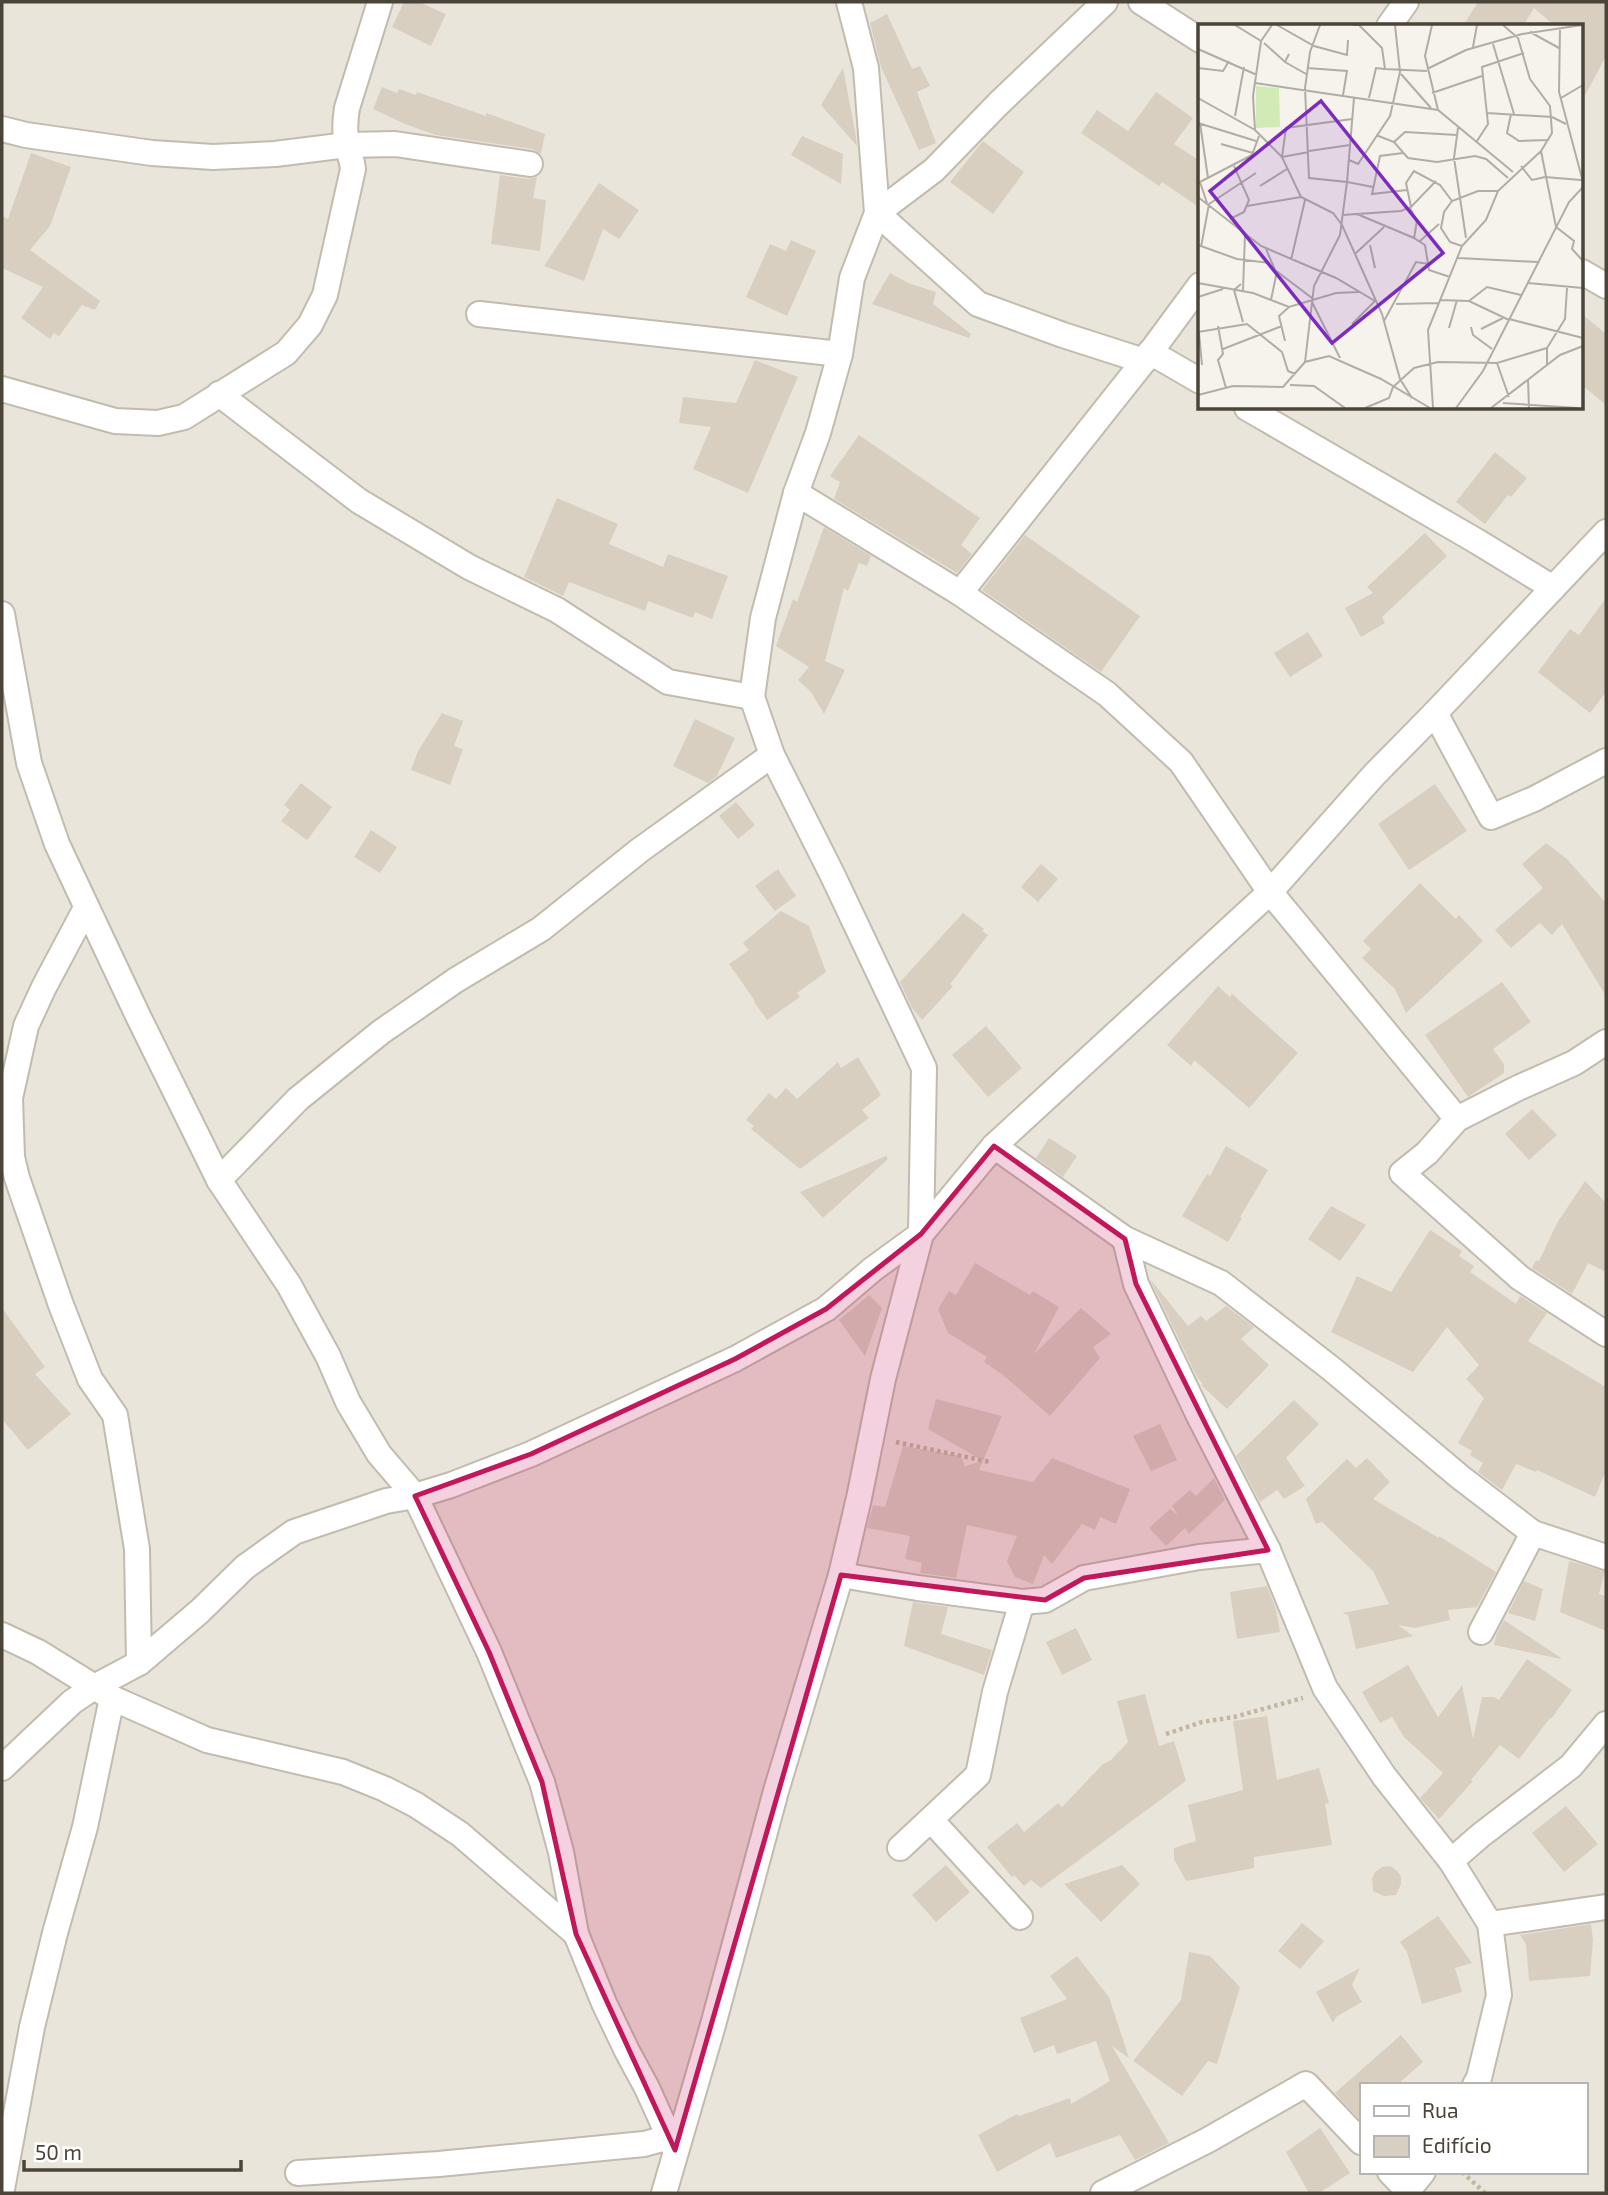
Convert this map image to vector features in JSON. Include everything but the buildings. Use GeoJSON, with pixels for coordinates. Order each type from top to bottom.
{"type":"FeatureCollection","features":[{"type":"Feature","properties":{"kind":"street"},"geometry":{"type":"LineString","coordinates":[[2,389],[116,421],[158,423],[184,417],[286,353],[310,325],[325,295],[353,169],[345,125],[347,107],[357,83],[380,2]]}},
{"type":"Feature","properties":{"kind":"street"},"geometry":{"type":"LineString","coordinates":[[664,2193],[673,2144],[713,2025],[776,1791],[841,1575],[883,1379],[921,1234],[923,1068],[832,874],[772,755],[752,697],[763,618],[796,493],[818,433],[839,354],[852,278],[877,213],[866,68],[849,2]]}},
{"type":"Feature","properties":{"kind":"street"},"geometry":{"type":"LineString","coordinates":[[877,213],[934,170],[998,104],[1105,2]]}},
{"type":"Feature","properties":{"kind":"street"},"geometry":{"type":"LineString","coordinates":[[1141,2],[1198,39]]}},
{"type":"Feature","properties":{"kind":"street"},"geometry":{"type":"LineString","coordinates":[[1390,24],[1406,2]]}},
{"type":"Feature","properties":{"kind":"street"},"geometry":{"type":"LineString","coordinates":[[2,129],[26,135],[152,153],[213,157],[275,155],[347,145],[395,144],[530,164]]}},
{"type":"Feature","properties":{"kind":"street"},"geometry":{"type":"LineString","coordinates":[[877,213],[978,304],[1063,335],[1147,356],[1198,380]]}},
{"type":"Feature","properties":{"kind":"street"},"geometry":{"type":"LineString","coordinates":[[1584,273],[1606,286]]}},
{"type":"Feature","properties":{"kind":"street"},"geometry":{"type":"LineString","coordinates":[[960,593],[1198,288]]}},
{"type":"Feature","properties":{"kind":"street"},"geometry":{"type":"LineString","coordinates":[[479,314],[839,354]]}},
{"type":"Feature","properties":{"kind":"street"},"geometry":{"type":"LineString","coordinates":[[219,394],[359,501],[469,567],[557,610],[668,682],[752,697]]}},
{"type":"Feature","properties":{"kind":"street"},"geometry":{"type":"LineString","coordinates":[[1250,410],[1553,588]]}},
{"type":"Feature","properties":{"kind":"street"},"geometry":{"type":"LineString","coordinates":[[796,493],[960,593],[1107,694],[1181,762],[1270,892],[1457,1119]]}},
{"type":"Feature","properties":{"kind":"street"},"geometry":{"type":"LineString","coordinates":[[2,1768],[72,1702],[103,1693],[200,1611],[245,1567],[294,1532],[386,1501],[451,1485],[531,1454],[735,1359],[826,1309],[873,1269],[921,1234],[994,1146],[1270,892],[1374,775],[1606,532]]}},
{"type":"Feature","properties":{"kind":"street"},"geometry":{"type":"LineString","coordinates":[[3,625],[29,763],[57,844],[219,1180],[289,1285],[328,1356],[348,1402],[379,1454],[415,1496],[489,1651],[542,1782],[561,1852],[576,1934],[604,2003],[673,2144]]}},
{"type":"Feature","properties":{"kind":"street"},"geometry":{"type":"LineString","coordinates":[[1436,713],[1491,817],[1534,799],[1606,761]]}},
{"type":"Feature","properties":{"kind":"street"},"geometry":{"type":"LineString","coordinates":[[219,1180],[298,1099],[381,1032],[456,979],[541,929],[640,849],[772,755]]}},
{"type":"Feature","properties":{"kind":"street"},"geometry":{"type":"LineString","coordinates":[[86,908],[26,1026],[10,1098],[12,1157],[9,1182],[90,1379],[115,1415],[137,1549],[139,1663]]}},
{"type":"Feature","properties":{"kind":"street"},"geometry":{"type":"LineString","coordinates":[[2,1032],[19,1056]]}},
{"type":"Feature","properties":{"kind":"street"},"geometry":{"type":"LineString","coordinates":[[1606,1042],[1574,1063],[1457,1119],[1427,1153],[1402,1173],[1520,1278],[1606,1334]]}},
{"type":"Feature","properties":{"kind":"street"},"geometry":{"type":"LineString","coordinates":[[994,1146],[1125,1239],[1221,1283],[1333,1370],[1460,1477],[1533,1533],[1606,1557]]}},
{"type":"Feature","properties":{"kind":"street"},"geometry":{"type":"LineString","coordinates":[[1125,1239],[1136,1284],[1199,1416],[1268,1550],[1328,1692],[1384,1776],[1451,1861],[1490,1924],[1499,1995],[1476,2083]]}},
{"type":"Feature","properties":{"kind":"street"},"geometry":{"type":"LineString","coordinates":[[1481,1632],[1533,1533]]}},
{"type":"Feature","properties":{"kind":"street"},"geometry":{"type":"LineString","coordinates":[[841,1575],[1022,1602],[1045,1600],[1084,1578],[1199,1557],[1268,1550]]}},
{"type":"Feature","properties":{"kind":"street"},"geometry":{"type":"LineString","coordinates":[[900,1848],[978,1775],[995,1692],[1022,1602]]}},
{"type":"Feature","properties":{"kind":"street"},"geometry":{"type":"LineString","coordinates":[[2,1635],[38,1652],[103,1693],[207,1740],[343,1772],[385,1788],[460,1834],[576,1934]]}},
{"type":"Feature","properties":{"kind":"street"},"geometry":{"type":"LineString","coordinates":[[2,2189],[32,2028],[85,1827],[103,1693]]}},
{"type":"Feature","properties":{"kind":"street"},"geometry":{"type":"LineString","coordinates":[[1451,1861],[1571,1766],[1606,1724]]}},
{"type":"Feature","properties":{"kind":"street"},"geometry":{"type":"LineString","coordinates":[[930,1820],[1020,1917]]}},
{"type":"Feature","properties":{"kind":"street"},"geometry":{"type":"LineString","coordinates":[[1490,1924],[1606,1907]]}},
{"type":"Feature","properties":{"kind":"street"},"geometry":{"type":"LineString","coordinates":[[1103,2193],[1208,2140],[1307,2084],[1360,2141]]}},
{"type":"Feature","properties":{"kind":"street"},"geometry":{"type":"LineString","coordinates":[[298,2173],[439,2164],[644,2144],[673,2144]]}},
{"type":"Feature","properties":{"kind":"street"},"geometry":{"type":"LineString","coordinates":[[1393,2174],[1412,2185]]}},
{"type":"Feature","properties":{"kind":"path"},"geometry":{"type":"LineString","coordinates":[[871,1437],[990,1462]]}},
{"type":"Feature","properties":{"kind":"path"},"geometry":{"type":"LineString","coordinates":[[1166,1734],[1202,1722],[1234,1717],[1328,1692]]}},
{"type":"Feature","properties":{"kind":"path"},"geometry":{"type":"LineString","coordinates":[[1464,2174],[1485,2193]]}},
{"type":"Feature","properties":{"kind":"highlighted area"},"geometry":{"type":"Polygon","coordinates":[[[994,1146],[1125,1239],[1136,1284],[1268,1550],[1084,1578],[1045,1600],[841,1575],[675,2150],[576,1934],[542,1782],[489,1652],[415,1496],[531,1454],[735,1359],[826,1309],[921,1234],[994,1146]]]}},
{"type":"Feature","properties":{"kind":"shaded area"},"geometry":{"type":"Polygon","coordinates":[[[2,2],[1606,2],[1606,2193],[2,2193],[2,2]]]}}]}
